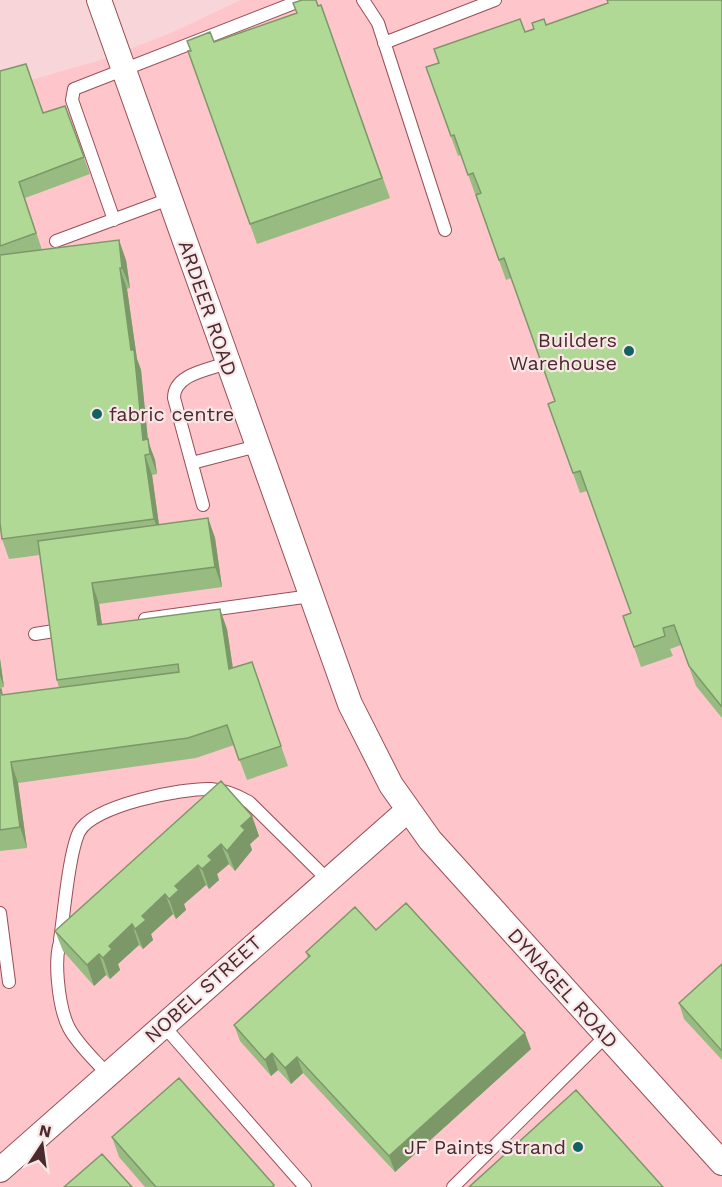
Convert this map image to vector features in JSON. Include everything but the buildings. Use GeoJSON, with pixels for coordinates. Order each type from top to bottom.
{"type":"FeatureCollection","features":[{"type":"Feature","properties":{"kind":"street","name":"ARDEER ROAD"},"geometry":{"type":"LineString","coordinates":[[99,0],[350,704],[391,785],[408,810]]}},
{"type":"Feature","properties":{"kind":"street","name":"NOBEL STREET"},"geometry":{"type":"LineString","coordinates":[[0,1170],[327,879],[408,810]]}},
{"type":"Feature","properties":{"kind":"street","name":"DYNAGEL ROAD"},"geometry":{"type":"LineString","coordinates":[[408,810],[430,840],[722,1163]]}},
{"type":"Feature","properties":{"kind":"lane"},"geometry":{"type":"LineString","coordinates":[[114,219],[72,94],[79,86],[302,0]]}},
{"type":"Feature","properties":{"kind":"lane"},"geometry":{"type":"LineString","coordinates":[[366,0],[378,23],[445,230]]}},
{"type":"Feature","properties":{"kind":"lane"},"geometry":{"type":"LineString","coordinates":[[384,43],[495,0]]}},
{"type":"Feature","properties":{"kind":"lane"},"geometry":{"type":"LineString","coordinates":[[56,241],[170,199]]}},
{"type":"Feature","properties":{"kind":"lane"},"geometry":{"type":"LineString","coordinates":[[203,505],[174,390],[178,382],[227,363]]}},
{"type":"Feature","properties":{"kind":"lane"},"geometry":{"type":"LineString","coordinates":[[192,464],[257,446]]}},
{"type":"Feature","properties":{"kind":"lane"},"geometry":{"type":"LineString","coordinates":[[137,620],[311,596]]}},
{"type":"Feature","properties":{"kind":"lane"},"geometry":{"type":"LineString","coordinates":[[35,634],[54,632]]}},
{"type":"Feature","properties":{"kind":"lane"},"geometry":{"type":"LineString","coordinates":[[108,1075],[73,1035],[65,1018],[56,958],[74,850],[85,823],[115,808],[161,796],[210,789],[224,796],[249,802],[327,879]]}},
{"type":"Feature","properties":{"kind":"lane"},"geometry":{"type":"LineString","coordinates":[[0,922],[9,982]]}},
{"type":"Feature","properties":{"kind":"lane"},"geometry":{"type":"LineString","coordinates":[[60,940],[72,927]]}},
{"type":"Feature","properties":{"kind":"lane"},"geometry":{"type":"LineString","coordinates":[[163,1025],[305,1187]]}},
{"type":"Feature","properties":{"kind":"lane"},"geometry":{"type":"LineString","coordinates":[[453,1187],[606,1036]]}},
{"type":"Feature","properties":{"kind":"shaded area"},"geometry":{"type":"Polygon","coordinates":[[[241,0],[722,0],[722,1187],[0,1187],[0,89],[101,60],[171,33],[241,0]]]}},
{"type":"Feature","properties":{"kind":"place","name":"Builders Warehouse"},"geometry":{"type":"Point","coordinates":[629,351]}},
{"type":"Feature","properties":{"kind":"place","name":"fabric centre"},"geometry":{"type":"Point","coordinates":[97,414]}},
{"type":"Feature","properties":{"kind":"place","name":"JF Paints Strand"},"geometry":{"type":"Point","coordinates":[578,1147]}}]}
